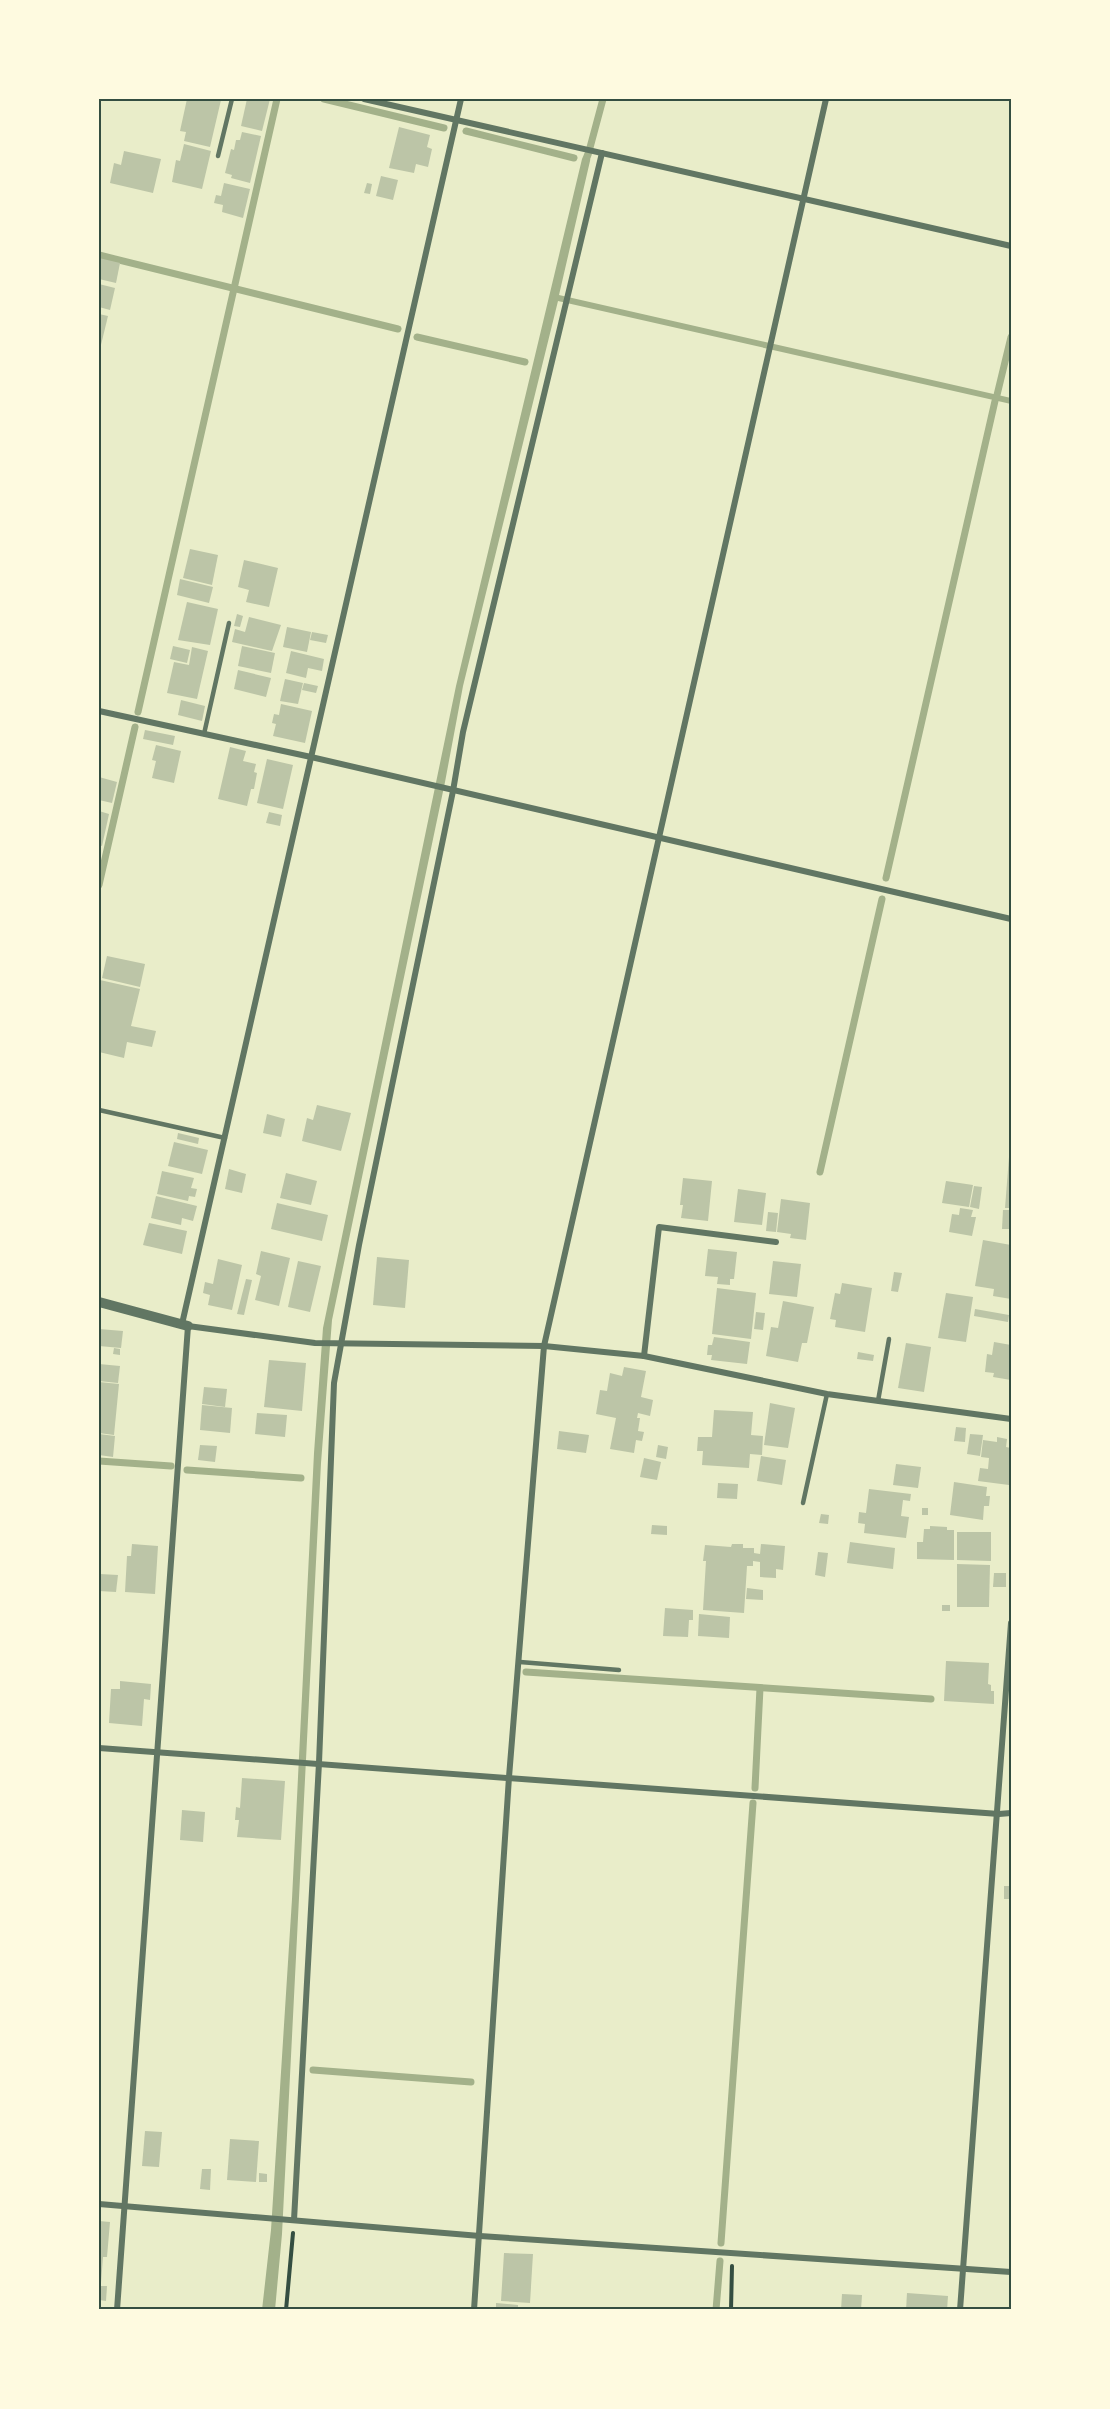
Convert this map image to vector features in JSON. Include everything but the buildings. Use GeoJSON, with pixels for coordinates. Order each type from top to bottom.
{"type":"FeatureCollection","features":[{"type":"Feature","properties":{"kind":"street"},"geometry":{"type":"LineString","coordinates":[[364,99],[1011,246]]}},
{"type":"Feature","properties":{"kind":"street"},"geometry":{"type":"LineString","coordinates":[[117,2310],[126,2206],[185,1325],[225,1138],[461,99]]}},
{"type":"Feature","properties":{"kind":"street"},"geometry":{"type":"LineString","coordinates":[[474,2310],[509,1777],[544,1346],[826,99]]}},
{"type":"Feature","properties":{"kind":"street"},"geometry":{"type":"LineString","coordinates":[[290,2220],[317,1763],[334,1383],[339,1343],[450,790],[566,304],[599,152]]}},
{"type":"Feature","properties":{"kind":"street"},"geometry":{"type":"LineString","coordinates":[[99,711],[311,757],[1011,919]]}},
{"type":"Feature","properties":{"kind":"street"},"geometry":{"type":"LineString","coordinates":[[644,1356],[659,1227],[776,1242]]}},
{"type":"Feature","properties":{"kind":"street"},"geometry":{"type":"LineString","coordinates":[[99,1302],[185,1325],[319,1343],[544,1346],[644,1356],[827,1394],[1011,1419]]}},
{"type":"Feature","properties":{"kind":"street"},"geometry":{"type":"LineString","coordinates":[[960,2310],[999,1814],[1011,1623]]}},
{"type":"Feature","properties":{"kind":"street"},"geometry":{"type":"LineString","coordinates":[[99,1748],[999,1814],[1011,1813]]}},
{"type":"Feature","properties":{"kind":"street"},"geometry":{"type":"LineString","coordinates":[[99,2204],[480,2236],[1011,2272]]}},
{"type":"Feature","properties":{"kind":"lane"},"geometry":{"type":"LineString","coordinates":[[218,156],[232,99]]}},
{"type":"Feature","properties":{"kind":"lane"},"geometry":{"type":"LineString","coordinates":[[204,734],[229,623]]}},
{"type":"Feature","properties":{"kind":"lane"},"geometry":{"type":"LineString","coordinates":[[99,1110],[225,1138]]}},
{"type":"Feature","properties":{"kind":"lane"},"geometry":{"type":"LineString","coordinates":[[878,1401],[889,1339]]}},
{"type":"Feature","properties":{"kind":"lane"},"geometry":{"type":"LineString","coordinates":[[803,1503],[827,1394]]}},
{"type":"Feature","properties":{"kind":"lane"},"geometry":{"type":"LineString","coordinates":[[520,1662],[619,1670]]}},
{"type":"Feature","properties":{"kind":"path"},"geometry":{"type":"LineString","coordinates":[[286,2310],[290,2220]]}},
{"type":"Feature","properties":{"kind":"path"},"geometry":{"type":"LineString","coordinates":[[731,2310],[732,2254]]}},
{"type":"Feature","properties":{"kind":"shaded area"},"geometry":{"type":"Polygon","coordinates":[[[588,145],[592,146],[590,161],[559,295],[1011,398],[1011,404],[558,301],[463,686],[332,1320],[321,1463],[282,2234],[275,2310],[262,2310],[271,2230],[292,1899],[314,1453],[323,1328],[456,686],[582,159],[588,145]]]}},
{"type":"Feature","properties":{"kind":"waterway"},"geometry":{"type":"LineString","coordinates":[[138,712],[277,99]]}},
{"type":"Feature","properties":{"kind":"waterway"},"geometry":{"type":"LineString","coordinates":[[324,99],[444,128]]}},
{"type":"Feature","properties":{"kind":"waterway"},"geometry":{"type":"LineString","coordinates":[[588,155],[603,99]]}},
{"type":"Feature","properties":{"kind":"waterway"},"geometry":{"type":"LineString","coordinates":[[466,131],[574,158]]}},
{"type":"Feature","properties":{"kind":"waterway"},"geometry":{"type":"LineString","coordinates":[[99,255],[398,329]]}},
{"type":"Feature","properties":{"kind":"waterway"},"geometry":{"type":"LineString","coordinates":[[417,337],[525,362]]}},
{"type":"Feature","properties":{"kind":"waterway"},"geometry":{"type":"LineString","coordinates":[[997,395],[1011,337]]}},
{"type":"Feature","properties":{"kind":"waterway"},"geometry":{"type":"LineString","coordinates":[[886,878],[995,401]]}},
{"type":"Feature","properties":{"kind":"waterway"},"geometry":{"type":"LineString","coordinates":[[99,885],[135,727]]}},
{"type":"Feature","properties":{"kind":"waterway"},"geometry":{"type":"LineString","coordinates":[[820,1172],[882,899]]}},
{"type":"Feature","properties":{"kind":"waterway"},"geometry":{"type":"LineString","coordinates":[[99,1461],[171,1466]]}},
{"type":"Feature","properties":{"kind":"waterway"},"geometry":{"type":"LineString","coordinates":[[187,1470],[301,1478]]}},
{"type":"Feature","properties":{"kind":"waterway"},"geometry":{"type":"LineString","coordinates":[[526,1672],[931,1699]]}},
{"type":"Feature","properties":{"kind":"waterway"},"geometry":{"type":"LineString","coordinates":[[755,1788],[760,1688]]}},
{"type":"Feature","properties":{"kind":"waterway"},"geometry":{"type":"LineString","coordinates":[[721,2243],[753,1803]]}},
{"type":"Feature","properties":{"kind":"waterway"},"geometry":{"type":"LineString","coordinates":[[313,2070],[471,2082]]}},
{"type":"Feature","properties":{"kind":"waterway"},"geometry":{"type":"LineString","coordinates":[[716,2310],[720,2261]]}}]}
